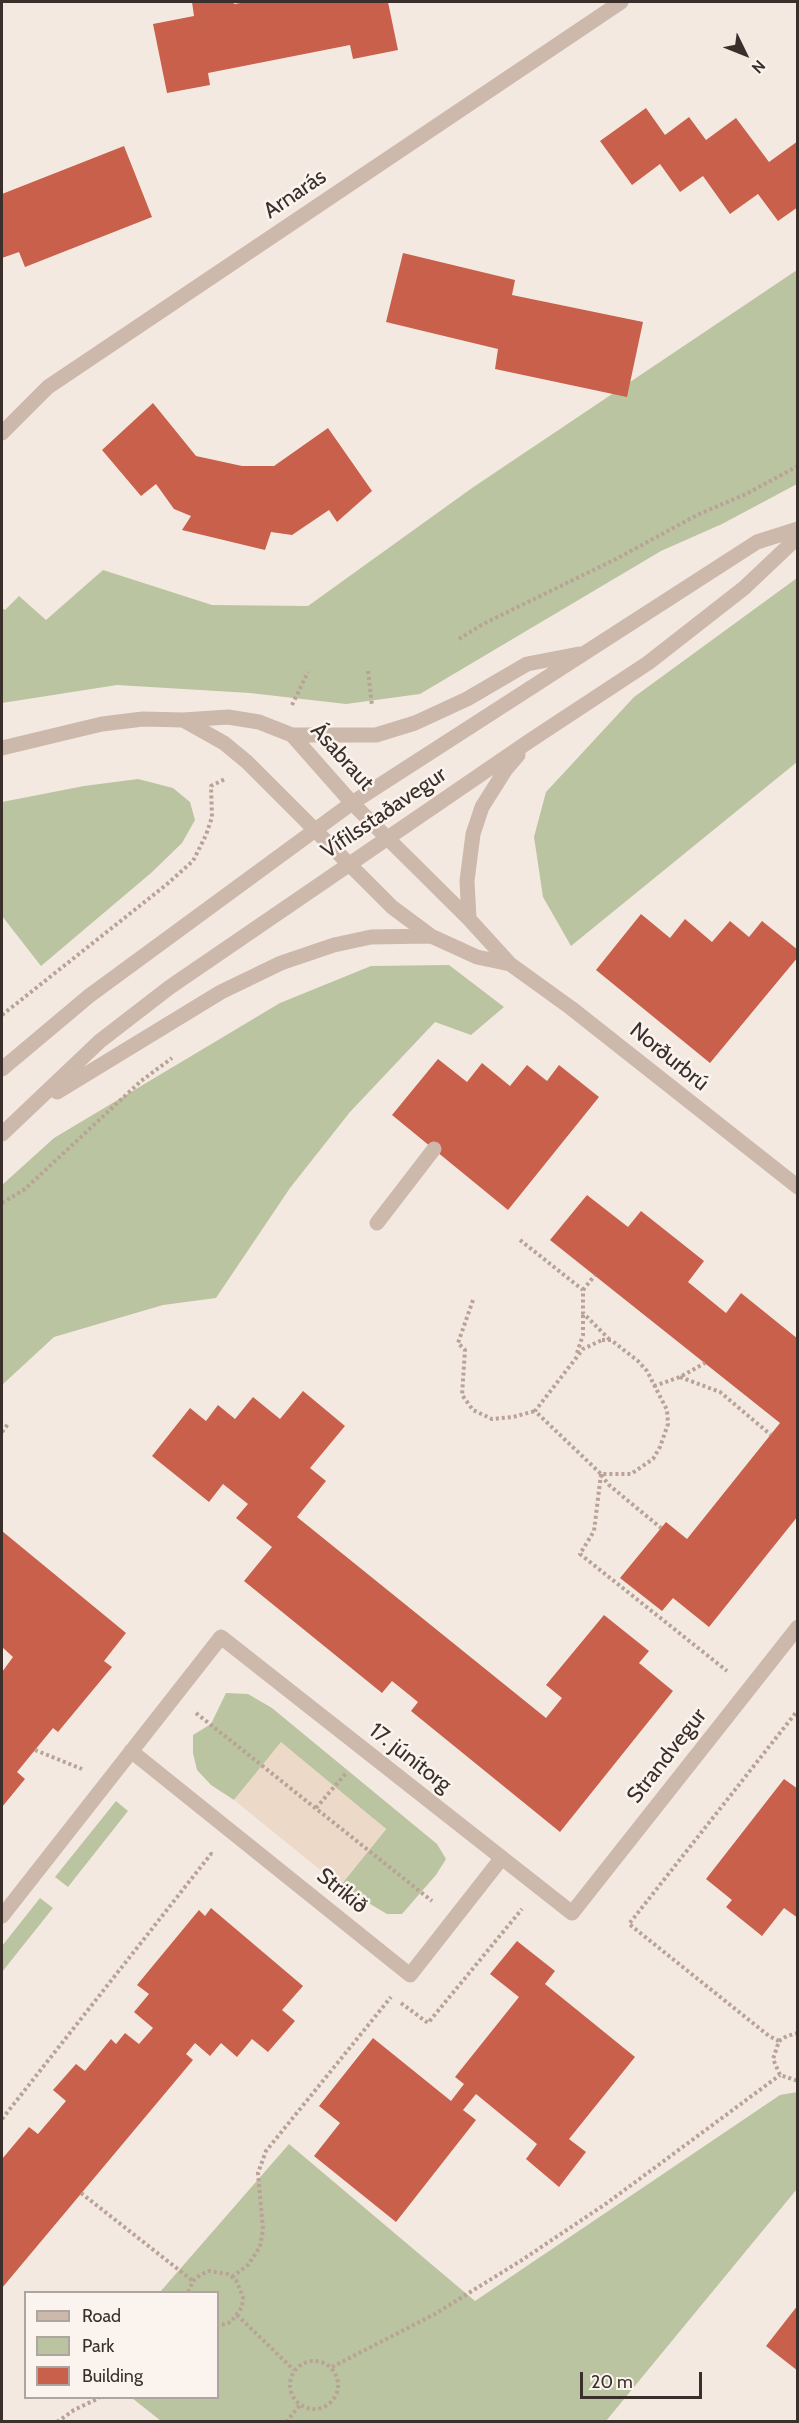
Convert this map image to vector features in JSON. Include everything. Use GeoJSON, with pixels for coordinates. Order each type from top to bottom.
{"type":"FeatureCollection","features":[{"type":"Feature","properties":{"kind":"street","name":"Arnarás"},"geometry":{"type":"LineString","coordinates":[[2,433],[48,387],[621,2]]}},
{"type":"Feature","properties":{"kind":"street","name":"Vífilsstaðavegur"},"geometry":{"type":"LineString","coordinates":[[2,1069],[89,996],[352,803],[757,542],[798,529]]}},
{"type":"Feature","properties":{"kind":"street","name":"Vífilsstaðavegur"},"geometry":{"type":"LineString","coordinates":[[2,1134],[100,1041],[170,987],[531,740],[648,663],[744,588],[798,537]]}},
{"type":"Feature","properties":{"kind":"street"},"geometry":{"type":"LineString","coordinates":[[292,735],[376,735],[415,723],[468,699],[527,664],[588,652]]}},
{"type":"Feature","properties":{"kind":"street","name":"Ásabraut"},"geometry":{"type":"LineString","coordinates":[[2,748],[102,724],[143,718],[183,720],[228,717],[259,722],[292,735],[352,803],[387,838]]}},
{"type":"Feature","properties":{"kind":"street","name":"Ásabraut"},"geometry":{"type":"LineString","coordinates":[[183,720],[224,743],[247,762],[350,864]]}},
{"type":"Feature","properties":{"kind":"street"},"geometry":{"type":"LineString","coordinates":[[469,919],[468,881],[473,834],[482,807],[506,769],[531,740]]}},
{"type":"Feature","properties":{"kind":"street","name":"Norðurbrú"},"geometry":{"type":"LineString","coordinates":[[387,838],[469,919],[510,964],[571,1008],[798,1187]]}},
{"type":"Feature","properties":{"kind":"street","name":"Norðurbrú"},"geometry":{"type":"LineString","coordinates":[[350,864],[392,907],[430,936],[477,957],[510,964]]}},
{"type":"Feature","properties":{"kind":"street"},"geometry":{"type":"LineString","coordinates":[[31,1108],[221,992],[280,963],[334,945],[371,937],[430,936]]}},
{"type":"Feature","properties":{"kind":"street"},"geometry":{"type":"LineString","coordinates":[[377,1223],[434,1149]]}},
{"type":"Feature","properties":{"kind":"street","name":"Strandvegur"},"geometry":{"type":"LineString","coordinates":[[572,1913],[798,1627]]}},
{"type":"Feature","properties":{"kind":"street","name":"17. júnítorg"},"geometry":{"type":"LineString","coordinates":[[175,1695],[221,1637],[572,1913]]}},
{"type":"Feature","properties":{"kind":"street"},"geometry":{"type":"LineString","coordinates":[[2,1916],[175,1695]]}},
{"type":"Feature","properties":{"kind":"street","name":"Strikið"},"geometry":{"type":"LineString","coordinates":[[130,1751],[410,1975],[501,1859]]}},
{"type":"Feature","properties":{"kind":"path"},"geometry":{"type":"LineString","coordinates":[[459,639],[483,624],[798,466]]}},
{"type":"Feature","properties":{"kind":"path"},"geometry":{"type":"LineString","coordinates":[[368,671],[373,712]]}},
{"type":"Feature","properties":{"kind":"path"},"geometry":{"type":"LineString","coordinates":[[289,711],[308,672]]}},
{"type":"Feature","properties":{"kind":"path"},"geometry":{"type":"LineString","coordinates":[[2,1015],[193,861],[212,817],[211,786],[228,777]]}},
{"type":"Feature","properties":{"kind":"path"},"geometry":{"type":"LineString","coordinates":[[2,1203],[25,1189],[141,1081],[176,1056]]}},
{"type":"Feature","properties":{"kind":"path"},"geometry":{"type":"LineString","coordinates":[[520,1240],[582,1290]]}},
{"type":"Feature","properties":{"kind":"path"},"geometry":{"type":"LineString","coordinates":[[574,1359],[583,1335],[582,1290],[595,1275]]}},
{"type":"Feature","properties":{"kind":"path"},"geometry":{"type":"LineString","coordinates":[[473,1300],[458,1343],[465,1350],[462,1395],[473,1410],[492,1419],[513,1417],[535,1411],[583,1349],[594,1342],[611,1340]]}},
{"type":"Feature","properties":{"kind":"path"},"geometry":{"type":"LineString","coordinates":[[583,1313],[611,1340],[638,1361],[667,1410],[668,1424],[660,1448],[653,1459],[631,1474],[601,1474]]}},
{"type":"Feature","properties":{"kind":"path"},"geometry":{"type":"LineString","coordinates":[[654,1386],[680,1377],[705,1363]]}},
{"type":"Feature","properties":{"kind":"path"},"geometry":{"type":"LineString","coordinates":[[680,1377],[720,1392],[771,1435]]}},
{"type":"Feature","properties":{"kind":"path"},"geometry":{"type":"LineString","coordinates":[[535,1411],[601,1474],[609,1485],[661,1528]]}},
{"type":"Feature","properties":{"kind":"path"},"geometry":{"type":"LineString","coordinates":[[2,1432],[8,1424]]}},
{"type":"Feature","properties":{"kind":"path"},"geometry":{"type":"LineString","coordinates":[[601,1474],[594,1531],[580,1554],[749,1688]]}},
{"type":"Feature","properties":{"kind":"path"},"geometry":{"type":"LineString","coordinates":[[175,1695],[454,1918]]}},
{"type":"Feature","properties":{"kind":"path"},"geometry":{"type":"LineString","coordinates":[[779,2041],[769,2036],[629,1924],[798,1710]]}},
{"type":"Feature","properties":{"kind":"path"},"geometry":{"type":"LineString","coordinates":[[35,1750],[108,1780]]}},
{"type":"Feature","properties":{"kind":"path"},"geometry":{"type":"LineString","coordinates":[[316,1808],[364,1751]]}},
{"type":"Feature","properties":{"kind":"path"},"geometry":{"type":"LineString","coordinates":[[2,2119],[212,1854],[220,1861]]}},
{"type":"Feature","properties":{"kind":"path"},"geometry":{"type":"LineString","coordinates":[[383,1989],[428,2023],[539,1888]]}},
{"type":"Feature","properties":{"kind":"path"},"geometry":{"type":"LineString","coordinates":[[232,2277],[248,2265],[260,2247],[263,2229],[258,2173],[266,2151],[392,1996]]}},
{"type":"Feature","properties":{"kind":"path"},"geometry":{"type":"LineString","coordinates":[[798,2034],[787,2036],[779,2041],[773,2060],[780,2074],[798,2081]]}},
{"type":"Feature","properties":{"kind":"path"},"geometry":{"type":"LineString","coordinates":[[332,2367],[435,2314],[522,2260],[616,2196],[780,2074]]}},
{"type":"Feature","properties":{"kind":"path"},"geometry":{"type":"LineString","coordinates":[[81,2193],[193,2282]]}},
{"type":"Feature","properties":{"kind":"path"},"geometry":{"type":"LineString","coordinates":[[188,2291],[200,2275],[209,2271],[219,2271],[232,2277],[241,2288],[243,2297],[237,2316],[231,2322],[219,2326]]}},
{"type":"Feature","properties":{"kind":"path"},"geometry":{"type":"LineString","coordinates":[[237,2316],[294,2370]]}},
{"type":"Feature","properties":{"kind":"path"},"geometry":{"type":"LineString","coordinates":[[315,2360],[332,2367],[339,2383],[334,2400],[319,2409],[308,2409],[300,2405],[293,2398],[290,2388],[294,2370],[300,2364],[315,2360]]}},
{"type":"Feature","properties":{"kind":"path"},"geometry":{"type":"LineString","coordinates":[[57,2421],[95,2399]]}},
{"type":"Feature","properties":{"kind":"path"},"geometry":{"type":"LineString","coordinates":[[286,2421],[300,2405]]}},
{"type":"Feature","properties":{"kind":"green space"},"geometry":{"type":"Polygon","coordinates":[[[797,270],[797,484],[722,524],[661,551],[420,694],[346,704],[250,693],[117,685],[2,703],[2,608],[5,610],[19,596],[46,620],[103,570],[212,605],[308,606],[472,488],[797,270]]]}},
{"type":"Feature","properties":{"kind":"green space"},"geometry":{"type":"Polygon","coordinates":[[[797,578],[797,762],[571,946],[543,897],[534,837],[546,792],[634,697],[797,578]]]}},
{"type":"Feature","properties":{"kind":"green space"},"geometry":{"type":"Polygon","coordinates":[[[138,779],[173,788],[190,802],[195,820],[182,843],[151,873],[41,966],[2,916],[2,802],[84,786],[138,779]]]}},
{"type":"Feature","properties":{"kind":"green space"},"geometry":{"type":"Polygon","coordinates":[[[449,965],[504,1007],[471,1035],[435,1022],[350,1112],[290,1188],[216,1298],[163,1305],[54,1337],[2,1385],[2,1185],[54,1138],[280,1003],[371,966],[449,965]]]}},
{"type":"Feature","properties":{"kind":"green space"},"geometry":{"type":"Polygon","coordinates":[[[226,1693],[248,1694],[272,1708],[437,1844],[446,1859],[436,1875],[402,1914],[387,1914],[340,1886],[386,1829],[281,1743],[234,1800],[211,1785],[197,1770],[193,1753],[193,1735],[211,1724],[226,1693]]]}},
{"type":"Feature","properties":{"kind":"green space"},"geometry":{"type":"Polygon","coordinates":[[[116,1801],[128,1811],[68,1887],[55,1877],[116,1801]]]}},
{"type":"Feature","properties":{"kind":"green space"},"geometry":{"type":"Polygon","coordinates":[[[40,1898],[53,1908],[2,1972],[2,1946],[40,1898]]]}},
{"type":"Feature","properties":{"kind":"green space"},"geometry":{"type":"Polygon","coordinates":[[[797,2092],[797,2189],[606,2421],[161,2421],[133,2399],[219,2399],[219,2291],[161,2291],[289,2144],[475,2301],[780,2095],[797,2092]]]}},
{"type":"Feature","properties":{"kind":"shaded area"},"geometry":{"type":"Polygon","coordinates":[[[281,1742],[386,1829],[340,1886],[234,1800],[281,1742]]]}},
{"type":"Feature","properties":{"kind":"building"},"geometry":{"type":"Polygon","coordinates":[[[192,2],[234,2],[234,4],[247,2],[388,2],[398,50],[353,59],[350,45],[208,73],[210,85],[167,93],[153,24],[194,16],[192,2]]]}},
{"type":"Feature","properties":{"kind":"building"},"geometry":{"type":"Polygon","coordinates":[[[646,108],[665,135],[689,117],[706,140],[736,118],[769,162],[798,141],[798,207],[778,221],[758,194],[730,214],[703,176],[680,192],[660,164],[632,185],[600,141],[646,108]]]}},
{"type":"Feature","properties":{"kind":"building"},"geometry":{"type":"Polygon","coordinates":[[[124,146],[152,217],[25,267],[19,252],[2,258],[2,194],[124,146]]]}},
{"type":"Feature","properties":{"kind":"building"},"geometry":{"type":"Polygon","coordinates":[[[403,253],[515,280],[512,295],[643,322],[627,397],[495,369],[498,349],[386,322],[403,253]]]}},
{"type":"Feature","properties":{"kind":"building"},"geometry":{"type":"Polygon","coordinates":[[[153,403],[196,456],[242,466],[274,466],[328,428],[372,491],[337,522],[329,510],[292,535],[271,532],[265,550],[182,530],[191,516],[174,509],[156,484],[141,496],[102,450],[153,403]]]}},
{"type":"Feature","properties":{"kind":"building"},"geometry":{"type":"Polygon","coordinates":[[[641,914],[670,938],[685,919],[712,942],[730,921],[749,937],[762,921],[798,950],[798,957],[710,1063],[596,970],[641,914]]]}},
{"type":"Feature","properties":{"kind":"building"},"geometry":{"type":"Polygon","coordinates":[[[438,1059],[467,1082],[482,1063],[510,1086],[527,1065],[547,1081],[559,1065],[599,1097],[508,1210],[392,1115],[438,1059]]]}},
{"type":"Feature","properties":{"kind":"building"},"geometry":{"type":"Polygon","coordinates":[[[587,1195],[628,1227],[641,1211],[704,1261],[688,1282],[726,1313],[741,1293],[798,1339],[798,1516],[709,1627],[673,1598],[662,1611],[620,1578],[666,1522],[687,1539],[780,1423],[550,1240],[587,1195]]]}},
{"type":"Feature","properties":{"kind":"building"},"geometry":{"type":"Polygon","coordinates":[[[303,1391],[345,1426],[310,1468],[326,1481],[297,1517],[546,1718],[562,1698],[546,1685],[604,1615],[649,1651],[639,1663],[673,1691],[560,1832],[411,1711],[418,1702],[392,1681],[382,1693],[244,1581],[272,1547],[236,1518],[248,1504],[223,1484],[209,1502],[152,1456],[190,1408],[206,1421],[218,1405],[235,1419],[253,1397],[280,1419],[303,1391]]]}},
{"type":"Feature","properties":{"kind":"building"},"geometry":{"type":"Polygon","coordinates":[[[2,1531],[126,1633],[104,1661],[112,1667],[58,1732],[53,1728],[17,1772],[25,1779],[2,1807],[2,1672],[13,1657],[2,1647],[2,1531]]]}},
{"type":"Feature","properties":{"kind":"building"},"geometry":{"type":"Polygon","coordinates":[[[784,1779],[798,1789],[798,1918],[784,1908],[762,1936],[726,1907],[732,1900],[706,1879],[784,1779]]]}},
{"type":"Feature","properties":{"kind":"building"},"geometry":{"type":"Polygon","coordinates":[[[211,1908],[303,1986],[282,2010],[295,2021],[268,2052],[252,2039],[237,2057],[221,2043],[210,2056],[195,2043],[186,2054],[193,2060],[2,2288],[2,2159],[29,2127],[38,2134],[66,2101],[53,2090],[76,2064],[85,2071],[111,2039],[116,2044],[125,2033],[139,2044],[153,2028],[134,2012],[149,1994],[137,1985],[199,1910],[205,1916],[211,1908]]]}},
{"type":"Feature","properties":{"kind":"building"},"geometry":{"type":"Polygon","coordinates":[[[517,1941],[555,1971],[545,1984],[635,2057],[569,2139],[586,2152],[559,2187],[526,2159],[537,2144],[476,2094],[463,2110],[476,2120],[396,2222],[314,2156],[340,2123],[319,2106],[373,2038],[451,2101],[464,2084],[455,2077],[519,1997],[490,1974],[517,1941]]]}},
{"type":"Feature","properties":{"kind":"building"},"geometry":{"type":"Polygon","coordinates":[[[798,2305],[798,2371],[766,2346],[798,2305]]]}}]}
